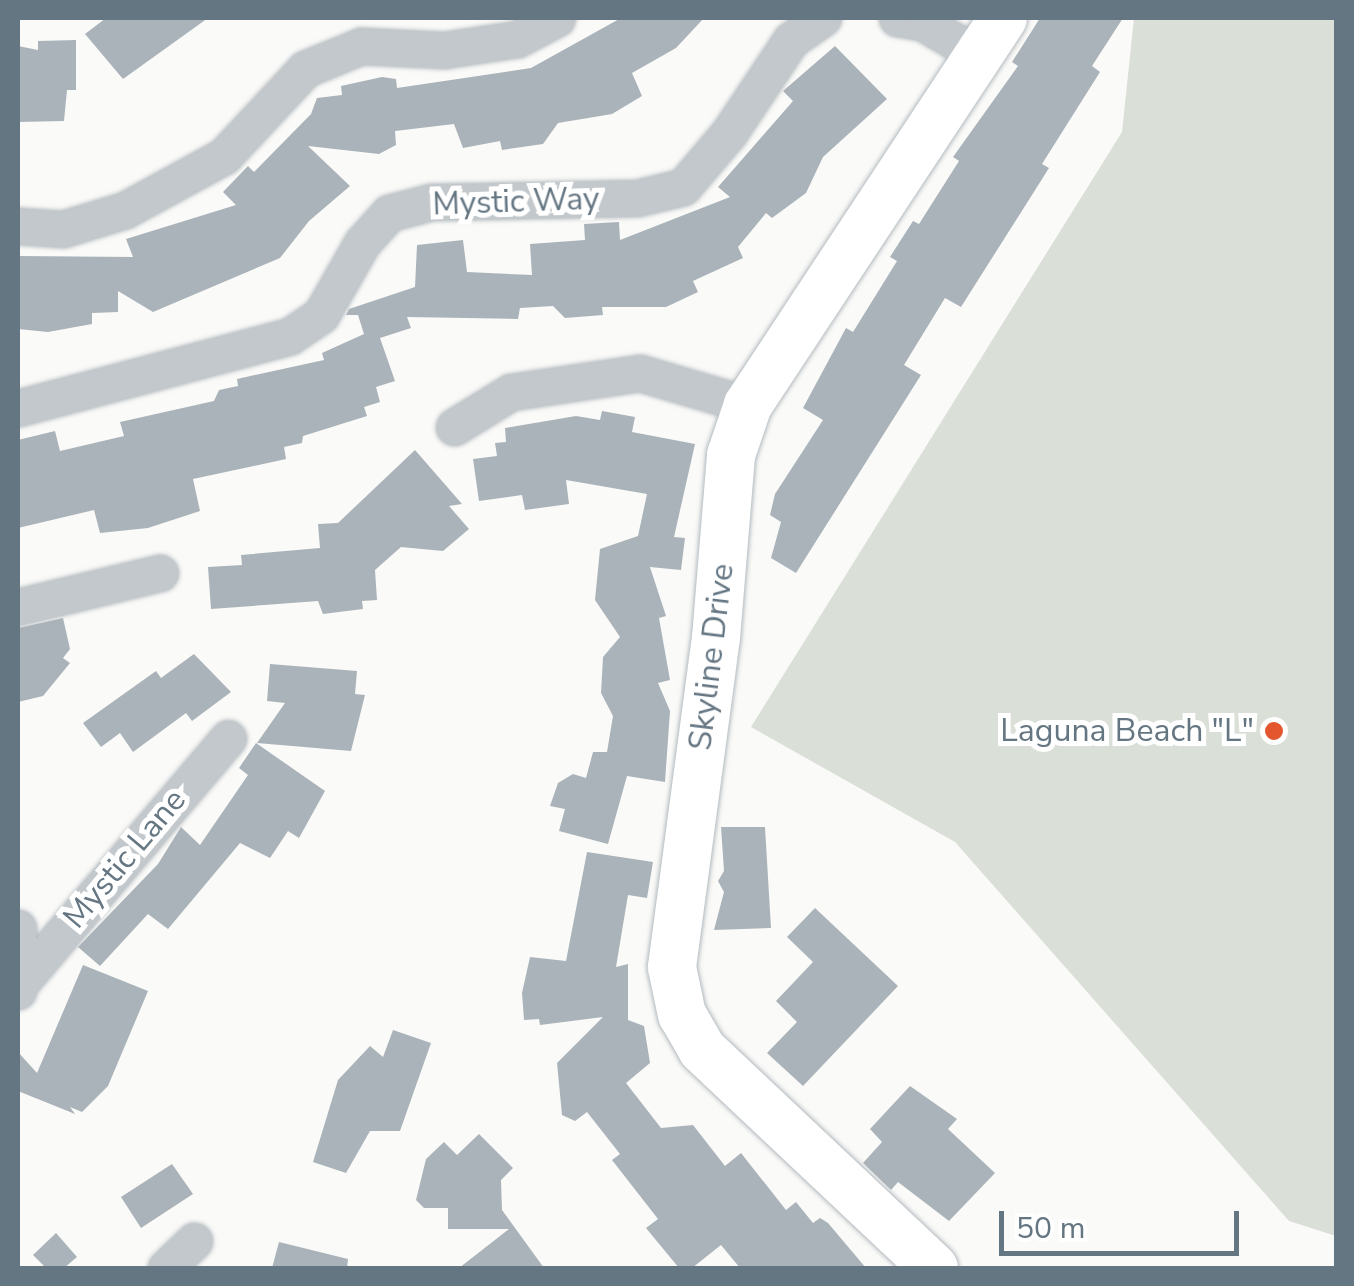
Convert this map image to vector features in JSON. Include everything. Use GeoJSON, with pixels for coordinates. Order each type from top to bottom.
{"type":"FeatureCollection","features":[{"type":"Feature","properties":{"kind":"street"},"geometry":{"type":"LineString","coordinates":[[18,226],[64,229],[124,210],[224,156],[304,69],[361,46],[444,50],[516,39],[556,18]]}},
{"type":"Feature","properties":{"kind":"street","name":"Mystic Way"},"geometry":{"type":"LineString","coordinates":[[18,408],[290,336],[322,316],[362,243],[389,213],[430,202],[637,198],[683,187],[729,134],[791,40],[823,18]]}},
{"type":"Feature","properties":{"kind":"street"},"geometry":{"type":"LineString","coordinates":[[897,18],[992,37]]}},
{"type":"Feature","properties":{"kind":"street","name":"Skyline Drive"},"geometry":{"type":"LineString","coordinates":[[934,1268],[702,1049],[682,1015],[675,983],[732,456],[748,405],[992,37]]}},
{"type":"Feature","properties":{"kind":"street"},"geometry":{"type":"LineString","coordinates":[[454,427],[511,392],[640,374],[748,405]]}},
{"type":"Feature","properties":{"kind":"street"},"geometry":{"type":"LineString","coordinates":[[18,608],[160,573]]}},
{"type":"Feature","properties":{"kind":"street","name":"Mystic Lane"},"geometry":{"type":"LineString","coordinates":[[20,986],[228,738]]}},
{"type":"Feature","properties":{"kind":"street"},"geometry":{"type":"LineString","coordinates":[[18,928],[20,986]]}},
{"type":"Feature","properties":{"kind":"street"},"geometry":{"type":"LineString","coordinates":[[166,1268],[194,1241]]}},
{"type":"Feature","properties":{"kind":"shaded area"},"geometry":{"type":"Polygon","coordinates":[[[1134,18],[1336,18],[1336,1236],[1289,1221],[955,842],[751,727],[1122,132],[1134,18]]]}},
{"type":"Feature","properties":{"kind":"building"},"geometry":{"type":"Polygon","coordinates":[[[106,18],[208,18],[123,79],[85,34],[106,18]]]}},
{"type":"Feature","properties":{"kind":"building"},"geometry":{"type":"Polygon","coordinates":[[[621,18],[704,18],[676,48],[632,73],[642,96],[612,114],[558,123],[543,144],[502,150],[500,141],[463,148],[454,124],[395,131],[396,145],[379,154],[308,146],[350,186],[309,221],[280,258],[153,312],[118,291],[118,312],[92,313],[92,324],[48,332],[18,329],[18,256],[133,257],[126,239],[236,205],[223,192],[248,166],[254,172],[311,114],[317,98],[342,95],[341,86],[382,77],[396,79],[397,88],[531,68],[621,18]]]}},
{"type":"Feature","properties":{"kind":"building"},"geometry":{"type":"Polygon","coordinates":[[[1040,18],[1123,18],[1092,66],[1100,72],[1042,164],[1049,168],[961,307],[945,298],[904,365],[921,375],[796,573],[771,558],[781,522],[770,515],[775,494],[823,420],[803,408],[846,328],[853,332],[897,261],[890,257],[913,221],[919,224],[959,161],[953,157],[1018,66],[1012,62],[1040,18]]]}},
{"type":"Feature","properties":{"kind":"building"},"geometry":{"type":"Polygon","coordinates":[[[76,40],[76,90],[67,90],[64,121],[18,122],[18,46],[38,50],[38,41],[76,40]]]}},
{"type":"Feature","properties":{"kind":"building"},"geometry":{"type":"Polygon","coordinates":[[[835,46],[887,99],[823,157],[806,193],[772,218],[766,213],[738,247],[743,258],[693,281],[698,292],[666,307],[602,307],[603,315],[565,318],[553,306],[520,308],[518,319],[407,317],[411,328],[380,338],[395,381],[376,387],[380,402],[364,407],[367,416],[303,436],[302,443],[284,447],[286,459],[193,479],[200,511],[148,528],[100,533],[94,510],[18,528],[18,440],[55,431],[60,451],[124,436],[120,422],[214,401],[219,390],[238,386],[237,379],[324,360],[322,353],[364,334],[358,315],[346,315],[349,309],[415,287],[417,245],[463,240],[467,272],[532,275],[530,244],[585,240],[584,224],[619,222],[620,240],[730,197],[718,187],[793,101],[783,91],[835,46]]]}},
{"type":"Feature","properties":{"kind":"building"},"geometry":{"type":"Polygon","coordinates":[[[602,411],[635,417],[632,432],[695,444],[674,537],[685,538],[681,570],[650,567],[666,616],[659,618],[670,680],[658,683],[670,711],[665,782],[627,776],[608,844],[559,831],[565,809],[550,806],[558,783],[573,774],[586,778],[593,752],[607,752],[613,716],[601,693],[603,657],[620,637],[595,600],[600,549],[638,536],[647,494],[566,480],[569,504],[525,510],[522,495],[479,501],[473,459],[497,456],[495,443],[506,442],[505,428],[576,416],[600,420],[602,411]]]}},
{"type":"Feature","properties":{"kind":"building"},"geometry":{"type":"Polygon","coordinates":[[[415,450],[462,504],[449,506],[469,529],[443,551],[401,547],[375,570],[377,600],[362,601],[363,609],[323,614],[318,601],[211,609],[208,567],[242,565],[241,555],[320,548],[318,524],[338,523],[415,450]]]}},
{"type":"Feature","properties":{"kind":"building"},"geometry":{"type":"Polygon","coordinates":[[[63,618],[70,649],[63,658],[70,663],[43,696],[18,702],[18,628],[63,618]]]}},
{"type":"Feature","properties":{"kind":"building"},"geometry":{"type":"Polygon","coordinates":[[[194,654],[231,692],[192,721],[186,713],[133,752],[120,733],[101,747],[83,723],[156,671],[161,678],[194,654]]]}},
{"type":"Feature","properties":{"kind":"building"},"geometry":{"type":"Polygon","coordinates":[[[270,664],[357,671],[355,694],[365,695],[351,751],[257,743],[285,703],[267,701],[270,664]]]}},
{"type":"Feature","properties":{"kind":"building"},"geometry":{"type":"Polygon","coordinates":[[[256,743],[325,791],[299,838],[288,831],[270,858],[240,843],[168,929],[148,914],[100,966],[78,947],[158,864],[181,827],[200,845],[248,775],[239,768],[256,743]]]}},
{"type":"Feature","properties":{"kind":"building"},"geometry":{"type":"Polygon","coordinates":[[[721,827],[765,827],[771,928],[714,930],[724,892],[718,881],[724,871],[721,827]]]}},
{"type":"Feature","properties":{"kind":"building"},"geometry":{"type":"Polygon","coordinates":[[[587,852],[653,862],[647,898],[628,895],[616,967],[628,964],[628,1020],[644,1026],[650,1063],[626,1083],[661,1128],[693,1125],[725,1166],[741,1153],[786,1210],[796,1202],[813,1223],[820,1218],[828,1223],[866,1268],[740,1268],[721,1245],[692,1268],[679,1268],[646,1228],[658,1219],[612,1160],[620,1154],[587,1112],[575,1121],[562,1115],[557,1063],[603,1017],[540,1025],[539,1019],[524,1020],[522,993],[530,957],[566,961],[587,852]]]}},
{"type":"Feature","properties":{"kind":"building"},"geometry":{"type":"Polygon","coordinates":[[[815,908],[898,986],[803,1086],[767,1053],[797,1022],[776,1001],[813,962],[787,937],[815,908]]]}},
{"type":"Feature","properties":{"kind":"building"},"geometry":{"type":"Polygon","coordinates":[[[83,965],[148,991],[108,1086],[82,1112],[70,1107],[75,1114],[18,1091],[18,1052],[37,1073],[83,965]]]}},
{"type":"Feature","properties":{"kind":"building"},"geometry":{"type":"Polygon","coordinates":[[[393,1030],[431,1043],[400,1131],[370,1131],[346,1173],[313,1162],[338,1080],[370,1046],[383,1057],[393,1030]]]}},
{"type":"Feature","properties":{"kind":"building"},"geometry":{"type":"Polygon","coordinates":[[[910,1086],[957,1119],[948,1129],[995,1173],[949,1221],[898,1182],[891,1190],[863,1163],[882,1142],[870,1129],[910,1086]]]}},
{"type":"Feature","properties":{"kind":"building"},"geometry":{"type":"Polygon","coordinates":[[[479,1134],[513,1168],[501,1180],[502,1210],[544,1268],[459,1268],[509,1229],[448,1229],[448,1208],[424,1208],[416,1200],[426,1159],[444,1142],[457,1155],[479,1134]]]}},
{"type":"Feature","properties":{"kind":"building"},"geometry":{"type":"Polygon","coordinates":[[[172,1164],[193,1194],[141,1228],[121,1197],[172,1164]]]}},
{"type":"Feature","properties":{"kind":"building"},"geometry":{"type":"Polygon","coordinates":[[[56,1233],[77,1257],[64,1268],[46,1268],[33,1255],[56,1233]]]}},
{"type":"Feature","properties":{"kind":"building"},"geometry":{"type":"Polygon","coordinates":[[[279,1242],[348,1259],[347,1268],[272,1268],[279,1242]]]}},
{"type":"Feature","properties":{"kind":"place","name":"Laguna Beach \"L\""},"geometry":{"type":"Point","coordinates":[1274,731]}}]}
